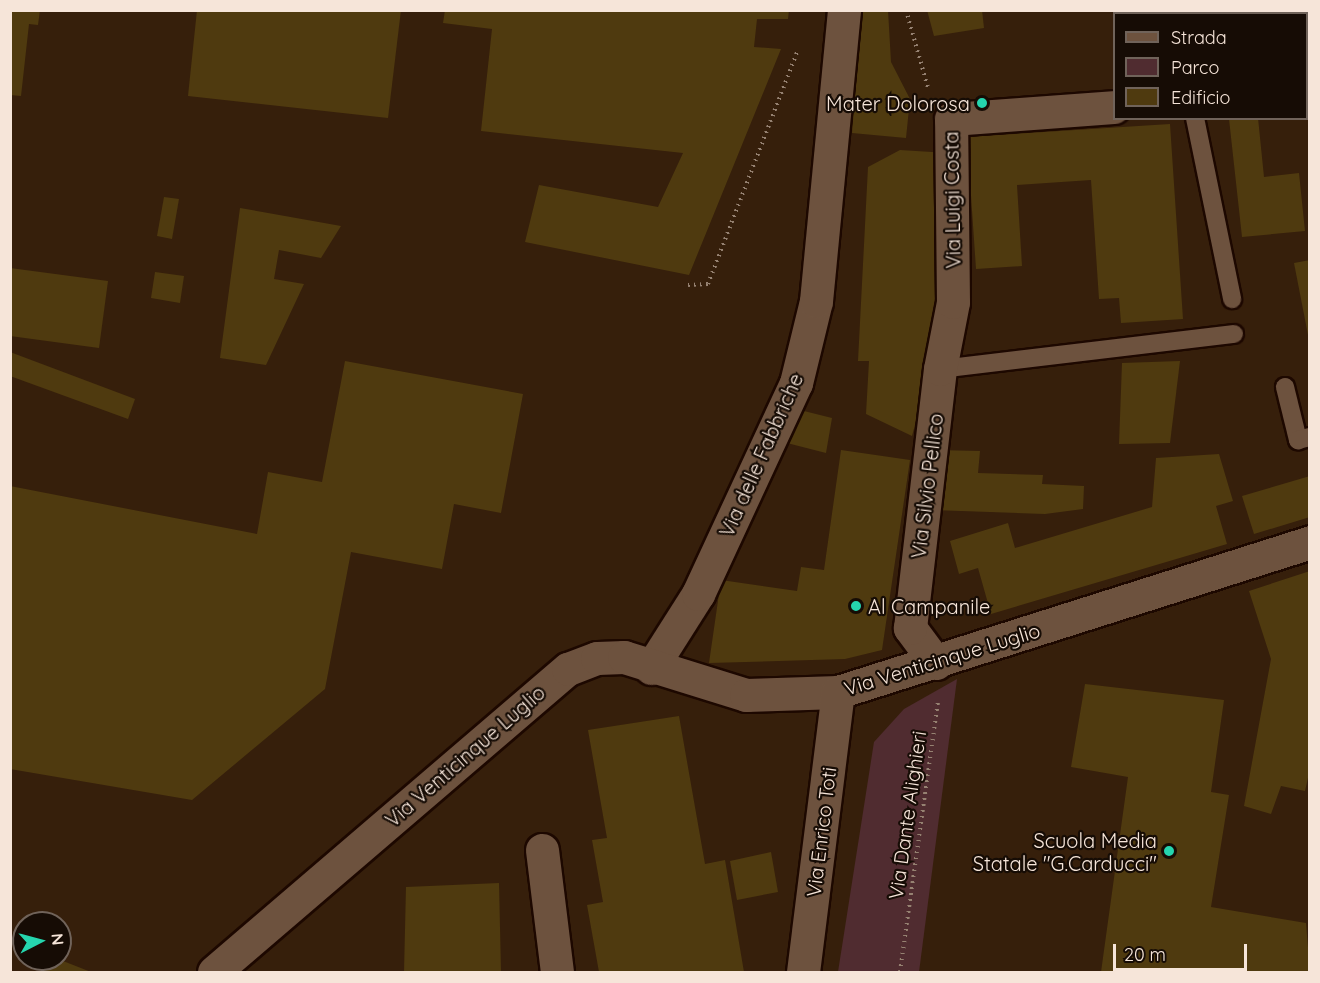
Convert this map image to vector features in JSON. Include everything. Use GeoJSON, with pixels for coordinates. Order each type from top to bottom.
{"type":"FeatureCollection","features":[{"type":"Feature","properties":{"kind":"street","name":"Via delle Fabbriche"},"geometry":{"type":"LineString","coordinates":[[651,668],[698,594],[796,383],[816,301],[844,10]]}},
{"type":"Feature","properties":{"kind":"street","name":"Via Luigi Costa"},"geometry":{"type":"LineString","coordinates":[[953,302],[951,119],[1113,107]]}},
{"type":"Feature","properties":{"kind":"street","name":"Via Silvio Pellico"},"geometry":{"type":"LineString","coordinates":[[936,663],[910,628],[940,369],[953,302]]}},
{"type":"Feature","properties":{"kind":"street","name":"Via Venticinque Luglio"},"geometry":{"type":"LineString","coordinates":[[214,972],[568,669],[597,658],[624,657],[651,668],[746,695],[838,692],[936,663],[1310,542]]}},
{"type":"Feature","properties":{"kind":"street","name":"Via Enrico Toti"},"geometry":{"type":"LineString","coordinates":[[803,972],[838,692]]}},
{"type":"Feature","properties":{"kind":"street"},"geometry":{"type":"LineString","coordinates":[[542,850],[557,972]]}},
{"type":"Feature","properties":{"kind":"lane"},"geometry":{"type":"LineString","coordinates":[[1196,120],[1232,299]]}},
{"type":"Feature","properties":{"kind":"lane"},"geometry":{"type":"LineString","coordinates":[[940,369],[1234,334]]}},
{"type":"Feature","properties":{"kind":"lane"},"geometry":{"type":"LineString","coordinates":[[1285,387],[1298,440],[1310,437]]}},
{"type":"Feature","properties":{"kind":"path"},"geometry":{"type":"LineString","coordinates":[[906,10],[935,114],[951,119]]}},
{"type":"Feature","properties":{"kind":"path"},"geometry":{"type":"LineString","coordinates":[[688,285],[708,284],[802,40]]}},
{"type":"Feature","properties":{"kind":"path","name":"Via Dante Alighieri"},"geometry":{"type":"LineString","coordinates":[[900,972],[941,683],[936,663]]}},
{"type":"Feature","properties":{"kind":"green space"},"geometry":{"type":"Polygon","coordinates":[[[957,679],[919,972],[838,972],[874,742],[904,709],[957,679]]]}},
{"type":"Feature","properties":{"kind":"building"},"geometry":{"type":"Polygon","coordinates":[[[10,10],[40,10],[38,25],[29,24],[21,96],[10,95],[10,10]]]}},
{"type":"Feature","properties":{"kind":"building"},"geometry":{"type":"Polygon","coordinates":[[[197,10],[401,10],[388,118],[188,96],[197,10]]]}},
{"type":"Feature","properties":{"kind":"building"},"geometry":{"type":"Polygon","coordinates":[[[445,10],[789,10],[788,19],[757,19],[754,47],[781,49],[689,275],[525,242],[539,185],[658,207],[683,153],[481,131],[492,29],[443,23],[445,10]]]}},
{"type":"Feature","properties":{"kind":"building"},"geometry":{"type":"Polygon","coordinates":[[[862,10],[888,10],[891,62],[910,99],[906,138],[852,133],[862,10]]]}},
{"type":"Feature","properties":{"kind":"building"},"geometry":{"type":"Polygon","coordinates":[[[927,10],[982,10],[984,28],[934,36],[927,10]]]}},
{"type":"Feature","properties":{"kind":"building"},"geometry":{"type":"Polygon","coordinates":[[[1134,10],[1184,10],[1184,12],[1134,12],[1134,10]]]}},
{"type":"Feature","properties":{"kind":"building"},"geometry":{"type":"Polygon","coordinates":[[[1310,89],[1310,113],[1308,105],[1308,90],[1310,89]]]}},
{"type":"Feature","properties":{"kind":"building"},"geometry":{"type":"Polygon","coordinates":[[[1229,120],[1258,120],[1264,177],[1299,173],[1305,231],[1242,237],[1229,120]]]}},
{"type":"Feature","properties":{"kind":"building"},"geometry":{"type":"Polygon","coordinates":[[[1170,124],[1183,319],[1121,323],[1119,298],[1099,299],[1091,180],[1017,185],[1022,266],[976,269],[967,137],[1170,124]]]}},
{"type":"Feature","properties":{"kind":"building"},"geometry":{"type":"Polygon","coordinates":[[[900,150],[948,153],[941,328],[912,436],[866,414],[869,361],[858,361],[868,167],[900,150]]]}},
{"type":"Feature","properties":{"kind":"building"},"geometry":{"type":"Polygon","coordinates":[[[164,197],[179,199],[172,239],[157,236],[164,197]]]}},
{"type":"Feature","properties":{"kind":"building"},"geometry":{"type":"Polygon","coordinates":[[[240,208],[341,226],[321,258],[279,250],[274,279],[304,284],[266,365],[220,358],[240,208]]]}},
{"type":"Feature","properties":{"kind":"building"},"geometry":{"type":"Polygon","coordinates":[[[1310,260],[1310,334],[1308,335],[1294,263],[1310,260]]]}},
{"type":"Feature","properties":{"kind":"building"},"geometry":{"type":"Polygon","coordinates":[[[10,268],[108,281],[99,348],[10,336],[10,268]]]}},
{"type":"Feature","properties":{"kind":"building"},"geometry":{"type":"Polygon","coordinates":[[[155,272],[184,276],[180,303],[151,298],[155,272]]]}},
{"type":"Feature","properties":{"kind":"building"},"geometry":{"type":"Polygon","coordinates":[[[10,352],[135,399],[128,419],[10,376],[10,352]]]}},
{"type":"Feature","properties":{"kind":"building"},"geometry":{"type":"Polygon","coordinates":[[[345,361],[523,394],[501,513],[454,504],[442,569],[351,552],[325,689],[192,800],[10,769],[10,486],[257,534],[268,472],[322,482],[345,361]]]}},
{"type":"Feature","properties":{"kind":"building"},"geometry":{"type":"Polygon","coordinates":[[[1180,361],[1170,443],[1119,444],[1122,363],[1180,361]]]}},
{"type":"Feature","properties":{"kind":"building"},"geometry":{"type":"Polygon","coordinates":[[[792,408],[832,418],[826,453],[783,442],[792,408]]]}},
{"type":"Feature","properties":{"kind":"building"},"geometry":{"type":"Polygon","coordinates":[[[841,450],[910,460],[882,650],[845,659],[709,663],[721,580],[797,591],[801,567],[824,570],[841,450]]]}},
{"type":"Feature","properties":{"kind":"building"},"geometry":{"type":"Polygon","coordinates":[[[935,450],[980,451],[978,473],[1043,475],[1042,484],[1084,486],[1083,509],[1045,514],[933,510],[935,450]]]}},
{"type":"Feature","properties":{"kind":"building"},"geometry":{"type":"Polygon","coordinates":[[[1219,454],[1233,501],[1216,506],[1227,544],[991,614],[978,568],[959,574],[950,541],[1008,523],[1015,548],[1152,507],[1156,458],[1219,454]]]}},
{"type":"Feature","properties":{"kind":"building"},"geometry":{"type":"Polygon","coordinates":[[[1310,476],[1310,517],[1254,534],[1242,496],[1310,476]]]}},
{"type":"Feature","properties":{"kind":"building"},"geometry":{"type":"Polygon","coordinates":[[[1310,571],[1310,769],[1305,791],[1281,786],[1271,814],[1244,806],[1271,659],[1249,591],[1310,571]]]}},
{"type":"Feature","properties":{"kind":"building","name":"Scuola Media Statale \"G.Carducci\""},"geometry":{"type":"Polygon","coordinates":[[[1085,684],[1224,700],[1211,792],[1229,795],[1211,907],[1306,923],[1310,972],[1101,972],[1128,777],[1071,767],[1085,684]]]}},
{"type":"Feature","properties":{"kind":"building"},"geometry":{"type":"Polygon","coordinates":[[[679,716],[705,864],[725,860],[744,972],[599,972],[587,905],[603,902],[592,840],[607,838],[588,730],[679,716]]]}},
{"type":"Feature","properties":{"kind":"building"},"geometry":{"type":"Polygon","coordinates":[[[771,852],[778,892],[737,900],[730,861],[771,852]]]}},
{"type":"Feature","properties":{"kind":"building"},"geometry":{"type":"Polygon","coordinates":[[[499,883],[501,972],[404,972],[406,887],[499,883]]]}},
{"type":"Feature","properties":{"kind":"building"},"geometry":{"type":"Polygon","coordinates":[[[72,965],[91,972],[42,972],[72,971],[72,965]]]}},
{"type":"Feature","properties":{"kind":"place","name":"Mater Dolorosa"},"geometry":{"type":"Point","coordinates":[982,103]}},
{"type":"Feature","properties":{"kind":"place","name":"Al Campanile"},"geometry":{"type":"Point","coordinates":[856,606]}},
{"type":"Feature","properties":{"kind":"place","name":"Scuola Media Statale \"G.Carducci\""},"geometry":{"type":"Point","coordinates":[1169,851]}}]}
